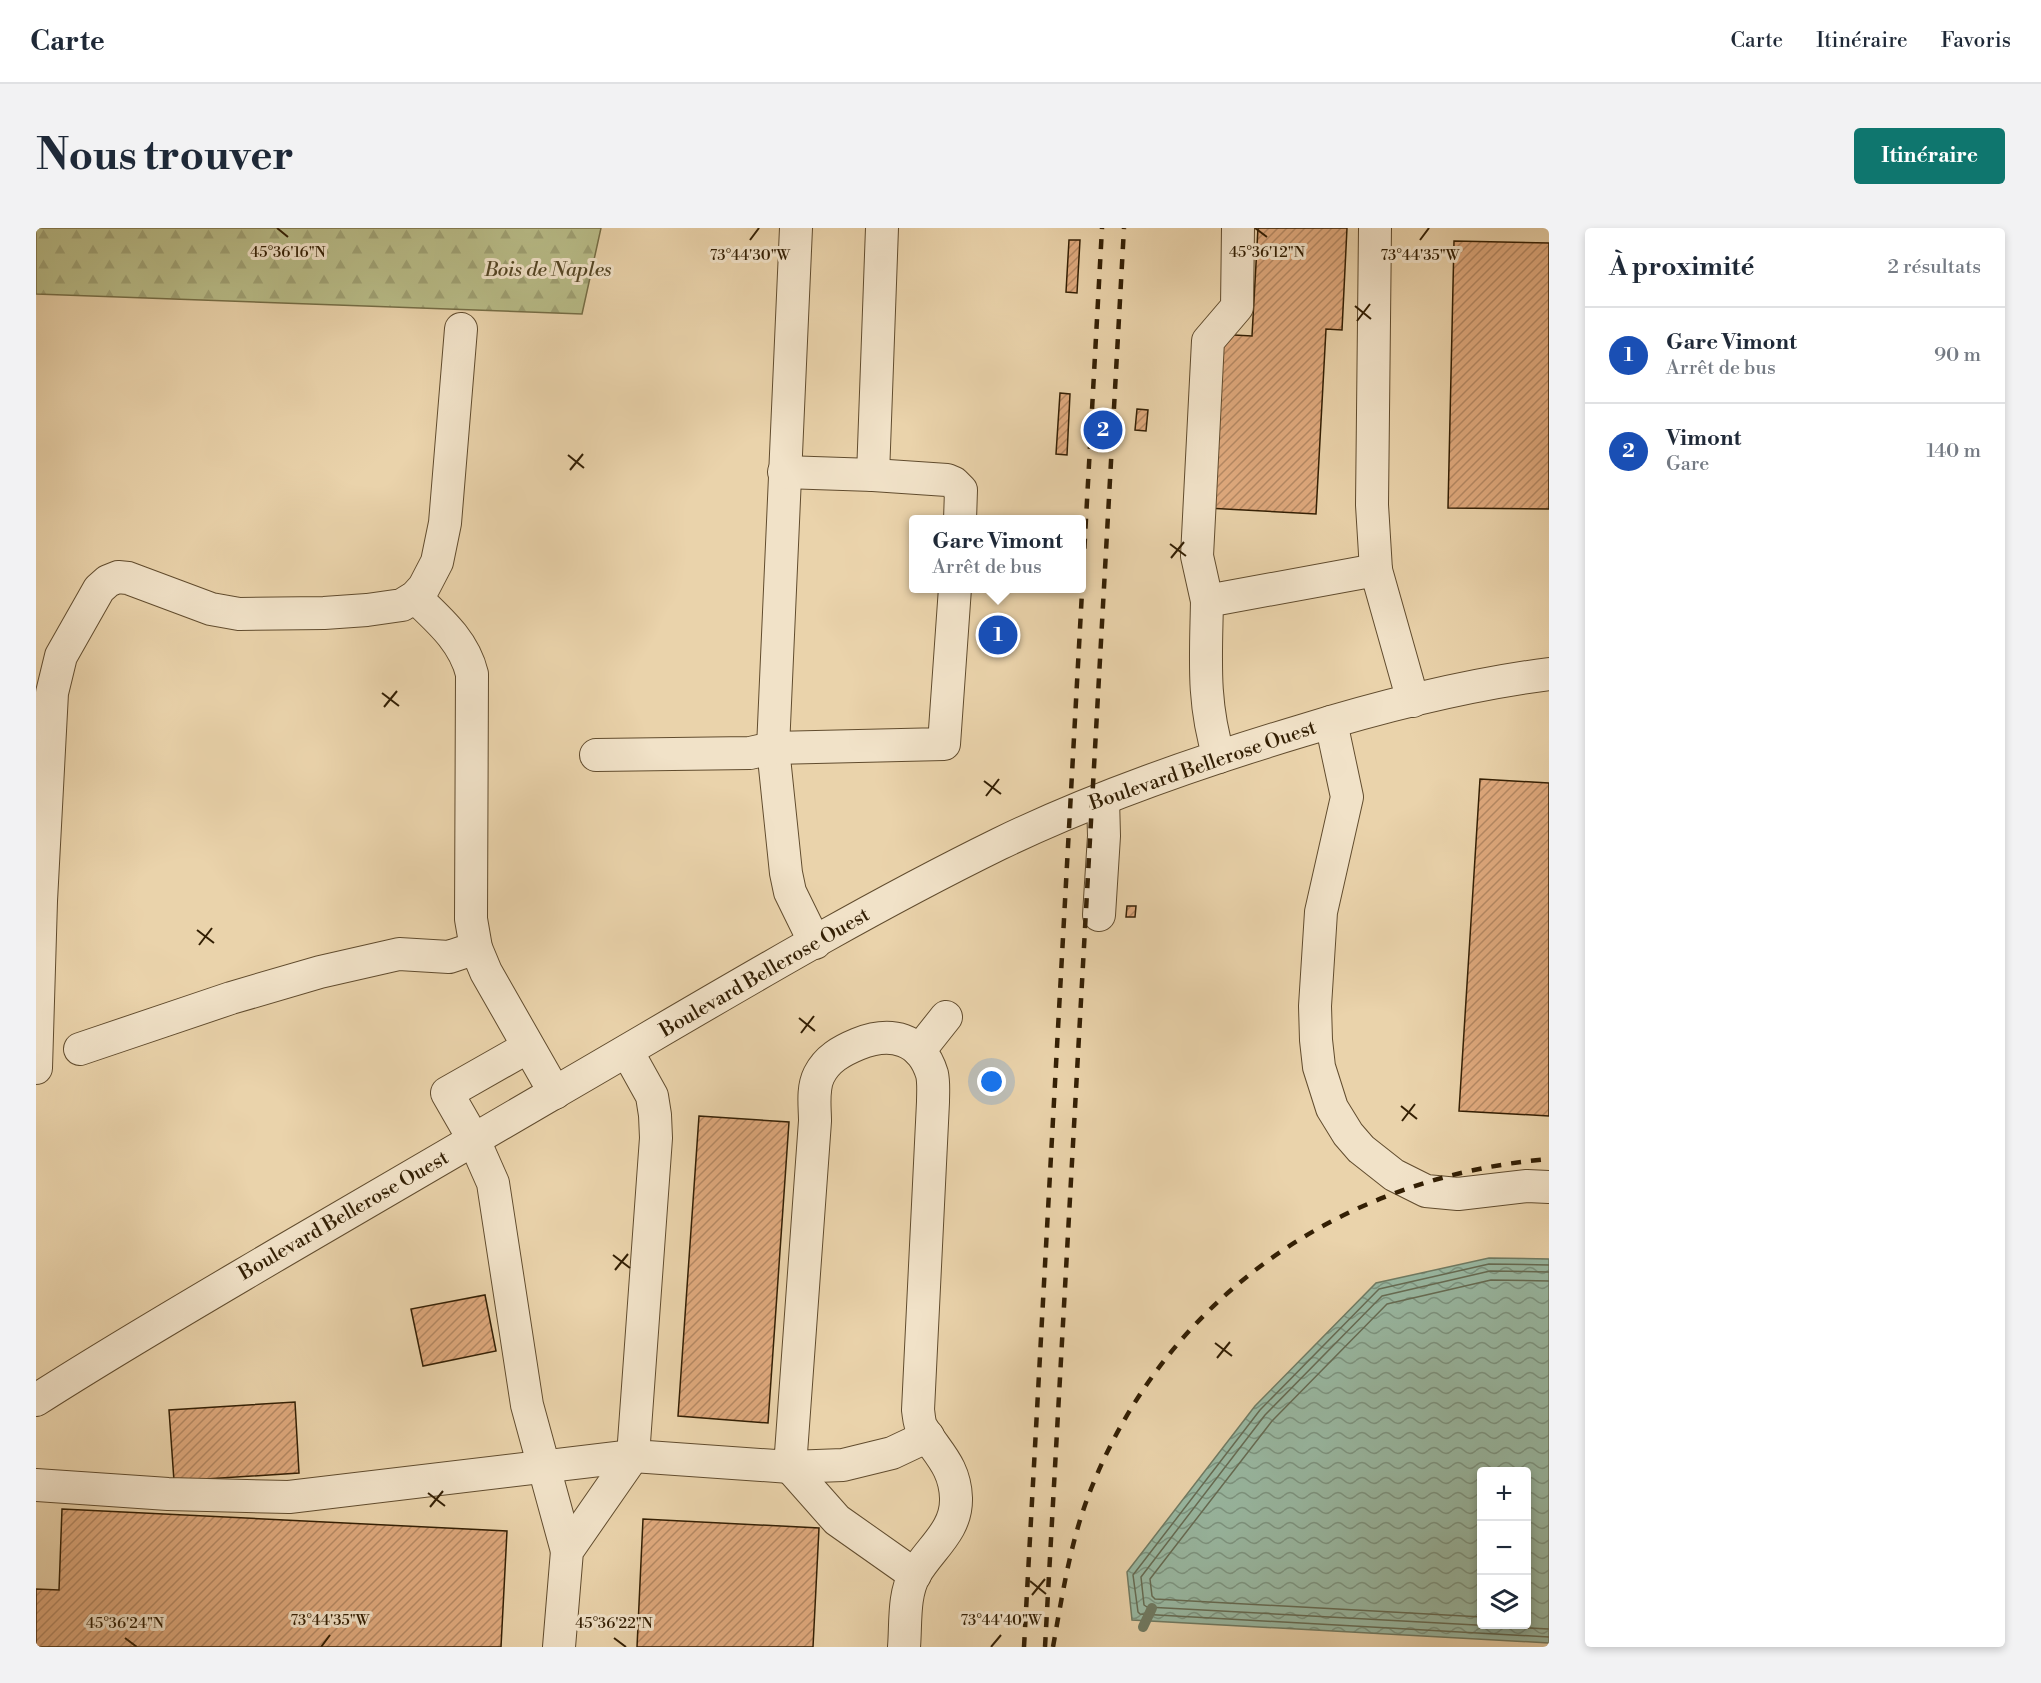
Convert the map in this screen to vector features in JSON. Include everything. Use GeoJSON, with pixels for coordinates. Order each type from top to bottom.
{"type":"FeatureCollection","features":[{"type":"Feature","properties":{"kind":"street"},"geometry":{"type":"LineString","coordinates":[[796,228],[773,748],[790,892],[815,943]]}},
{"type":"Feature","properties":{"kind":"street"},"geometry":{"type":"LineString","coordinates":[[873,474],[882,228]]}},
{"type":"Feature","properties":{"kind":"street"},"geometry":{"type":"LineString","coordinates":[[1219,757],[1211,733],[1206,698],[1207,601],[1197,556],[1208,341],[1237,307],[1238,228]]}},
{"type":"Feature","properties":{"kind":"street"},"geometry":{"type":"LineString","coordinates":[[1375,228],[1372,505],[1377,570],[1413,701]]}},
{"type":"Feature","properties":{"kind":"street"},"geometry":{"type":"LineString","coordinates":[[36,1068],[52,693],[61,656],[99,589],[108,581],[118,577],[128,578],[212,609],[239,614],[367,610],[402,604],[415,597],[431,576],[437,562],[445,523],[461,329]]}},
{"type":"Feature","properties":{"kind":"street"},"geometry":{"type":"LineString","coordinates":[[784,472],[873,474],[947,480],[961,490],[960,515]]}},
{"type":"Feature","properties":{"kind":"street"},"geometry":{"type":"LineString","coordinates":[[1207,601],[1377,570]]}},
{"type":"Feature","properties":{"kind":"street"},"geometry":{"type":"LineString","coordinates":[[596,755],[750,753],[773,748],[944,744],[955,593]]}},
{"type":"Feature","properties":{"kind":"street"},"geometry":{"type":"LineString","coordinates":[[415,597],[455,637],[465,651],[472,674],[471,919],[476,948],[486,972],[555,1093]]}},
{"type":"Feature","properties":{"kind":"street","name":"Boulevard Bellerose Ouest"},"geometry":{"type":"LineString","coordinates":[[36,1400],[193,1303],[627,1051],[815,943],[998,845],[1161,776],[1331,722],[1413,701],[1523,677],[1549,674]]}},
{"type":"Feature","properties":{"kind":"street"},"geometry":{"type":"LineString","coordinates":[[1331,722],[1347,797],[1321,912],[1316,1013],[1319,1067],[1332,1108],[1348,1134],[1361,1149],[1394,1175],[1420,1188],[1440,1193],[1458,1194],[1527,1186],[1549,1187]]}},
{"type":"Feature","properties":{"kind":"street"},"geometry":{"type":"LineString","coordinates":[[1099,915],[1104,836],[1103,799]]}},
{"type":"Feature","properties":{"kind":"street"},"geometry":{"type":"LineString","coordinates":[[80,1049],[231,998],[320,972],[399,954],[449,957],[476,948]]}},
{"type":"Feature","properties":{"kind":"street"},"geometry":{"type":"LineString","coordinates":[[919,1052],[946,1017]]}},
{"type":"Feature","properties":{"kind":"street"},"geometry":{"type":"LineString","coordinates":[[904,1647],[907,1598],[915,1575],[948,1531],[954,1517],[956,1497],[947,1461],[921,1427],[918,1410],[933,1077],[926,1059],[913,1045],[899,1038],[885,1037],[845,1049],[829,1060],[818,1076],[815,1089],[815,1121],[790,1467],[837,1520],[915,1575]]}},
{"type":"Feature","properties":{"kind":"street"},"geometry":{"type":"LineString","coordinates":[[528,1047],[447,1093],[474,1140],[493,1183],[527,1405],[567,1551],[559,1647]]}},
{"type":"Feature","properties":{"kind":"street"},"geometry":{"type":"LineString","coordinates":[[567,1551],[633,1456],[656,1138],[652,1096],[627,1051]]}},
{"type":"Feature","properties":{"kind":"street"},"geometry":{"type":"LineString","coordinates":[[36,1485],[168,1494],[289,1497],[633,1456],[790,1467],[843,1465],[892,1453],[928,1436]]}},
{"type":"Feature","properties":{"kind":"green space","name":"Bois de Naples"},"geometry":{"type":"Polygon","coordinates":[[[36,228],[601,228],[582,314],[36,294],[36,228]]]}},
{"type":"Feature","properties":{"kind":"water"},"geometry":{"type":"Polygon","coordinates":[[[1489,1258],[1549,1259],[1549,1643],[1132,1620],[1127,1572],[1255,1406],[1376,1283],[1489,1258]]]}},
{"type":"Feature","properties":{"kind":"building"},"geometry":{"type":"Polygon","coordinates":[[[1258,228],[1347,228],[1342,330],[1326,329],[1316,514],[1207,508],[1216,334],[1252,336],[1258,228]]]}},
{"type":"Feature","properties":{"kind":"building"},"geometry":{"type":"Polygon","coordinates":[[[1069,240],[1080,240],[1077,293],[1066,292],[1069,240]]]}},
{"type":"Feature","properties":{"kind":"building"},"geometry":{"type":"Polygon","coordinates":[[[1454,241],[1549,243],[1549,509],[1448,508],[1454,241]]]}},
{"type":"Feature","properties":{"kind":"building"},"geometry":{"type":"Polygon","coordinates":[[[1060,393],[1070,394],[1067,455],[1056,454],[1060,393]]]}},
{"type":"Feature","properties":{"kind":"building"},"geometry":{"type":"Polygon","coordinates":[[[1137,409],[1148,410],[1146,431],[1135,430],[1137,409]]]}},
{"type":"Feature","properties":{"kind":"building"},"geometry":{"type":"Polygon","coordinates":[[[1480,779],[1549,783],[1549,1116],[1459,1111],[1480,779]]]}},
{"type":"Feature","properties":{"kind":"building"},"geometry":{"type":"Polygon","coordinates":[[[1127,906],[1136,906],[1135,917],[1126,917],[1127,906]]]}},
{"type":"Feature","properties":{"kind":"building"},"geometry":{"type":"Polygon","coordinates":[[[699,1116],[789,1122],[768,1423],[678,1416],[699,1116]]]}},
{"type":"Feature","properties":{"kind":"building"},"geometry":{"type":"Polygon","coordinates":[[[485,1295],[496,1351],[423,1366],[411,1309],[485,1295]]]}},
{"type":"Feature","properties":{"kind":"building"},"geometry":{"type":"Polygon","coordinates":[[[295,1402],[299,1473],[174,1481],[169,1410],[295,1402]]]}},
{"type":"Feature","properties":{"kind":"building"},"geometry":{"type":"Polygon","coordinates":[[[62,1509],[507,1531],[501,1647],[36,1647],[36,1589],[59,1590],[62,1509]]]}},
{"type":"Feature","properties":{"kind":"building"},"geometry":{"type":"Polygon","coordinates":[[[643,1519],[819,1528],[813,1647],[637,1647],[643,1519]]]}},
{"type":"Feature","properties":{"kind":"waterway"},"geometry":{"type":"LineString","coordinates":[[1143,1627],[1152,1608]]}},
{"type":"Feature","properties":{"kind":"railway"},"geometry":{"type":"LineString","coordinates":[[1086,519],[1102,228]]}},
{"type":"Feature","properties":{"kind":"railway"},"geometry":{"type":"LineString","coordinates":[[1045,1647],[1124,228]]}},
{"type":"Feature","properties":{"kind":"railway"},"geometry":{"type":"LineString","coordinates":[[1024,1647],[1082,593]]}},
{"type":"Feature","properties":{"kind":"railway"},"geometry":{"type":"LineString","coordinates":[[1053,1647],[1073,1544],[1093,1484],[1127,1416],[1169,1355],[1218,1302],[1274,1256],[1336,1219],[1403,1190],[1474,1170],[1549,1159]]}},
{"type":"Feature","properties":{"kind":"place","name":"Vimont"},"geometry":{"type":"Point","coordinates":[1103,430]}},
{"type":"Feature","properties":{"kind":"place","name":"Gare Vimont"},"geometry":{"type":"Point","coordinates":[998,635]}}]}
